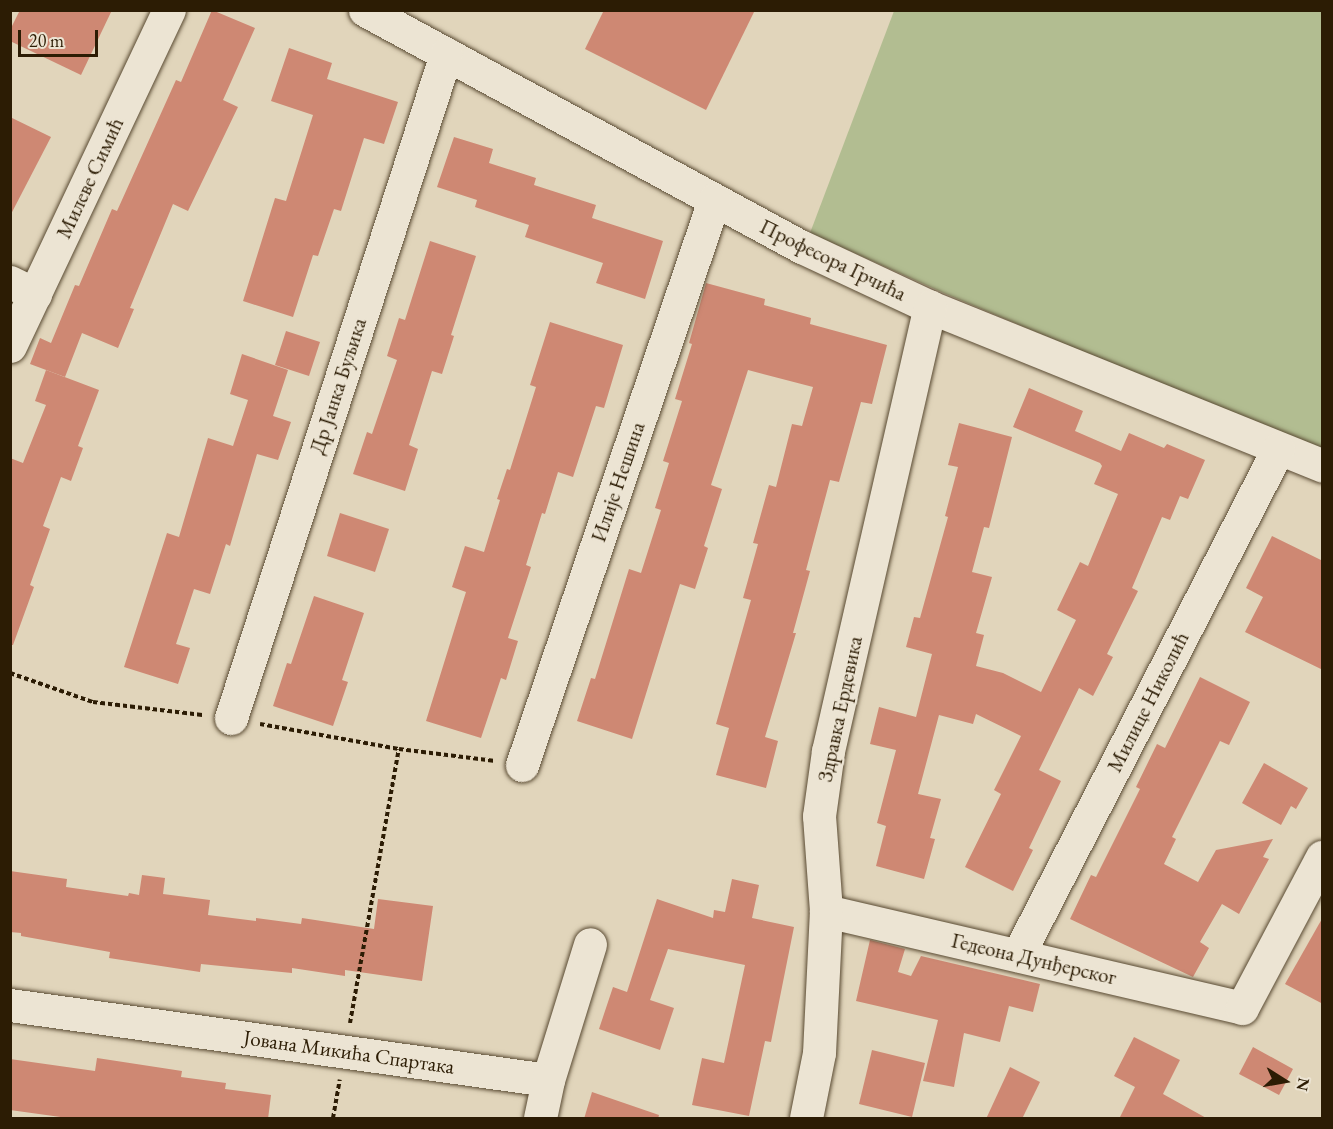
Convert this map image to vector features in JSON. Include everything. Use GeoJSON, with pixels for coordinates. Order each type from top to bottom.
{"type":"FeatureCollection","features":[{"type":"Feature","properties":{"kind":"street","name":"Милеве Симић"},"geometry":{"type":"LineString","coordinates":[[10,346],[23,288],[169,10]]}},
{"type":"Feature","properties":{"kind":"street","name":"Професора Грчића"},"geometry":{"type":"LineString","coordinates":[[365,10],[802,247],[930,307],[1278,449],[1323,465]]}},
{"type":"Feature","properties":{"kind":"street","name":"Др Јанка Буљика"},"geometry":{"type":"LineString","coordinates":[[231,718],[446,54]]}},
{"type":"Feature","properties":{"kind":"street","name":"Илије Нешина"},"geometry":{"type":"LineString","coordinates":[[522,765],[714,200]]}},
{"type":"Feature","properties":{"kind":"street","name":"Здравка Ердевика"},"geometry":{"type":"LineString","coordinates":[[806,1119],[819,1053],[826,911],[819,816],[828,751],[930,307]]}},
{"type":"Feature","properties":{"kind":"street","name":"Милице Николић"},"geometry":{"type":"LineString","coordinates":[[1018,955],[1278,449]]}},
{"type":"Feature","properties":{"kind":"street","name":"Гедеона Дунђерског"},"geometry":{"type":"LineString","coordinates":[[826,911],[1242,1008],[1323,857]]}},
{"type":"Feature","properties":{"kind":"street"},"geometry":{"type":"LineString","coordinates":[[540,1119],[548,1080],[590,944]]}},
{"type":"Feature","properties":{"kind":"street","name":"Јована Микића Спартака"},"geometry":{"type":"LineString","coordinates":[[10,1005],[548,1080]]}},
{"type":"Feature","properties":{"kind":"path"},"geometry":{"type":"LineString","coordinates":[[10,673],[93,702],[231,718],[399,749],[522,765]]}},
{"type":"Feature","properties":{"kind":"path"},"geometry":{"type":"LineString","coordinates":[[333,1119],[399,749]]}},
{"type":"Feature","properties":{"kind":"green space"},"geometry":{"type":"Polygon","coordinates":[[[894,11],[1322,11],[1322,452],[946,294],[810,233],[894,11]]]}},
{"type":"Feature","properties":{"kind":"building"},"geometry":{"type":"Polygon","coordinates":[[[20,10],[112,10],[81,75],[10,41],[10,30],[20,10]]]}},
{"type":"Feature","properties":{"kind":"building"},"geometry":{"type":"Polygon","coordinates":[[[212,10],[255,28],[223,100],[238,107],[188,211],[173,204],[130,308],[134,309],[118,348],[82,333],[65,377],[30,364],[40,338],[51,343],[75,285],[79,286],[112,209],[117,211],[176,80],[181,82],[212,10]]]}},
{"type":"Feature","properties":{"kind":"building"},"geometry":{"type":"Polygon","coordinates":[[[604,10],[755,10],[706,110],[585,49],[604,10]]]}},
{"type":"Feature","properties":{"kind":"building"},"geometry":{"type":"Polygon","coordinates":[[[289,48],[332,63],[327,79],[398,102],[384,144],[364,138],[341,211],[334,209],[318,256],[313,255],[293,317],[243,301],[275,198],[286,201],[313,115],[271,101],[289,48]]]}},
{"type":"Feature","properties":{"kind":"building"},"geometry":{"type":"Polygon","coordinates":[[[10,117],[51,137],[10,216],[10,117]]]}},
{"type":"Feature","properties":{"kind":"building"},"geometry":{"type":"Polygon","coordinates":[[[454,137],[493,149],[489,163],[536,178],[534,185],[596,205],[592,218],[663,241],[645,299],[596,283],[603,263],[525,237],[529,225],[475,207],[477,200],[437,187],[454,137]]]}},
{"type":"Feature","properties":{"kind":"building"},"geometry":{"type":"Polygon","coordinates":[[[430,241],[476,256],[451,335],[454,336],[442,374],[432,371],[409,445],[418,449],[405,491],[353,474],[367,432],[372,434],[397,360],[387,356],[399,318],[405,320],[430,241]]]}},
{"type":"Feature","properties":{"kind":"building"},"geometry":{"type":"Polygon","coordinates":[[[706,283],[765,299],[764,305],[811,318],[810,324],[887,345],[872,404],[861,402],[839,482],[830,480],[806,570],[810,571],[793,633],[796,633],[765,737],[778,741],[766,788],[716,775],[729,728],[716,724],[751,600],[743,598],[758,544],[753,543],[769,485],[776,487],[792,424],[802,426],[813,387],[748,370],[711,485],[722,489],[704,546],[708,548],[695,589],[680,584],[632,739],[577,721],[591,678],[595,679],[629,569],[641,573],[661,510],[655,508],[669,463],[663,461],[682,401],[675,399],[692,344],[689,343],[706,283]]]}},
{"type":"Feature","properties":{"kind":"building"},"geometry":{"type":"Polygon","coordinates":[[[550,322],[623,345],[604,408],[596,406],[573,477],[558,472],[545,514],[542,513],[526,565],[531,567],[508,638],[518,641],[506,680],[501,678],[481,738],[426,721],[466,592],[452,587],[465,546],[484,552],[500,500],[497,499],[507,469],[510,470],[536,387],[530,385],[550,322]]]}},
{"type":"Feature","properties":{"kind":"building"},"geometry":{"type":"Polygon","coordinates":[[[286,331],[320,342],[309,376],[275,365],[286,331]]]}},
{"type":"Feature","properties":{"kind":"building"},"geometry":{"type":"Polygon","coordinates":[[[242,354],[288,370],[273,416],[291,422],[278,460],[257,454],[230,546],[226,544],[210,594],[194,589],[176,644],[190,648],[178,684],[124,667],[167,533],[179,537],[208,438],[233,446],[248,400],[230,394],[242,354]]]}},
{"type":"Feature","properties":{"kind":"building"},"geometry":{"type":"Polygon","coordinates":[[[46,370],[99,390],[78,446],[83,448],[71,481],[61,477],[43,526],[50,529],[30,585],[34,587],[13,645],[10,645],[10,458],[23,463],[46,405],[35,401],[46,370]]]}},
{"type":"Feature","properties":{"kind":"building"},"geometry":{"type":"Polygon","coordinates":[[[1029,388],[1083,411],[1075,431],[1121,451],[1129,433],[1164,448],[1167,444],[1205,460],[1188,499],[1180,496],[1170,520],[1162,517],[1132,588],[1138,591],[1107,654],[1113,657],[1093,696],[1079,688],[1039,770],[1061,781],[1029,848],[1033,850],[1013,891],[965,867],[1001,794],[994,790],[1021,736],[976,714],[973,724],[939,715],[918,794],[941,799],[930,838],[935,839],[924,879],[876,866],[886,826],[877,823],[896,750],[870,744],[879,707],[916,717],[932,654],[906,647],[914,617],[920,618],[948,517],[945,516],[958,467],[948,465],[959,423],[1012,437],[989,528],[984,527],[972,572],[992,577],[976,633],[984,635],[976,666],[1003,673],[1041,692],[1076,620],[1057,610],[1080,562],[1088,566],[1118,494],[1094,484],[1102,466],[1100,463],[1013,427],[1029,388]]]}},
{"type":"Feature","properties":{"kind":"building"},"geometry":{"type":"Polygon","coordinates":[[[340,513],[389,529],[375,572],[327,556],[340,513]]]}},
{"type":"Feature","properties":{"kind":"building"},"geometry":{"type":"Polygon","coordinates":[[[1272,536],[1323,561],[1323,670],[1245,632],[1263,597],[1246,588],[1272,536]]]}},
{"type":"Feature","properties":{"kind":"building"},"geometry":{"type":"Polygon","coordinates":[[[314,596],[364,613],[342,680],[348,682],[333,726],[273,706],[287,663],[291,664],[314,596]]]}},
{"type":"Feature","properties":{"kind":"building"},"geometry":{"type":"Polygon","coordinates":[[[1200,677],[1250,702],[1229,745],[1220,741],[1172,837],[1176,839],[1164,864],[1198,882],[1216,850],[1273,839],[1263,857],[1269,859],[1239,914],[1222,904],[1200,942],[1209,948],[1193,977],[1070,919],[1091,875],[1096,877],[1140,789],[1136,787],[1157,744],[1165,748],[1200,677]]]}},
{"type":"Feature","properties":{"kind":"building"},"geometry":{"type":"Polygon","coordinates":[[[1264,763],[1308,788],[1296,809],[1291,806],[1281,825],[1242,803],[1264,763]]]}},
{"type":"Feature","properties":{"kind":"building"},"geometry":{"type":"Polygon","coordinates":[[[10,871],[67,879],[66,887],[128,896],[129,893],[139,895],[142,875],[165,878],[163,894],[210,900],[208,915],[256,921],[256,918],[301,924],[302,918],[374,929],[378,899],[433,906],[422,981],[345,970],[345,976],[292,968],[292,973],[201,964],[200,972],[109,958],[110,952],[21,936],[21,933],[10,932],[10,871]]]}},
{"type":"Feature","properties":{"kind":"building"},"geometry":{"type":"Polygon","coordinates":[[[732,879],[759,885],[752,918],[794,927],[771,1042],[765,1041],[749,1116],[692,1105],[702,1058],[724,1063],[745,965],[668,949],[650,1000],[674,1008],[660,1050],[599,1029],[613,987],[627,992],[657,899],[713,918],[714,910],[725,912],[732,879]]]}},
{"type":"Feature","properties":{"kind":"building"},"geometry":{"type":"Polygon","coordinates":[[[1323,917],[1323,1004],[1285,984],[1323,917]]]}},
{"type":"Feature","properties":{"kind":"building"},"geometry":{"type":"Polygon","coordinates":[[[870,940],[905,949],[898,972],[911,976],[921,956],[1040,984],[1033,1012],[1009,1006],[1000,1042],[964,1033],[954,1087],[923,1081],[938,1020],[856,1001],[870,940]]]}},
{"type":"Feature","properties":{"kind":"building"},"geometry":{"type":"Polygon","coordinates":[[[1134,1037],[1180,1060],[1163,1094],[1208,1119],[1119,1119],[1135,1087],[1114,1076],[1134,1037]]]}},
{"type":"Feature","properties":{"kind":"building"},"geometry":{"type":"Polygon","coordinates":[[[1253,1047],[1293,1069],[1279,1095],[1239,1074],[1253,1047]]]}},
{"type":"Feature","properties":{"kind":"building"},"geometry":{"type":"Polygon","coordinates":[[[872,1050],[925,1063],[912,1117],[859,1104],[872,1050]]]}},
{"type":"Feature","properties":{"kind":"building"},"geometry":{"type":"Polygon","coordinates":[[[97,1058],[182,1071],[181,1077],[226,1083],[225,1089],[271,1095],[268,1119],[75,1119],[10,1110],[10,1059],[95,1071],[97,1058]]]}},
{"type":"Feature","properties":{"kind":"building"},"geometry":{"type":"Polygon","coordinates":[[[1010,1067],[1040,1082],[1022,1119],[986,1119],[1010,1067]]]}},
{"type":"Feature","properties":{"kind":"building"},"geometry":{"type":"Polygon","coordinates":[[[592,1092],[659,1115],[658,1119],[584,1119],[592,1092]]]}}]}
